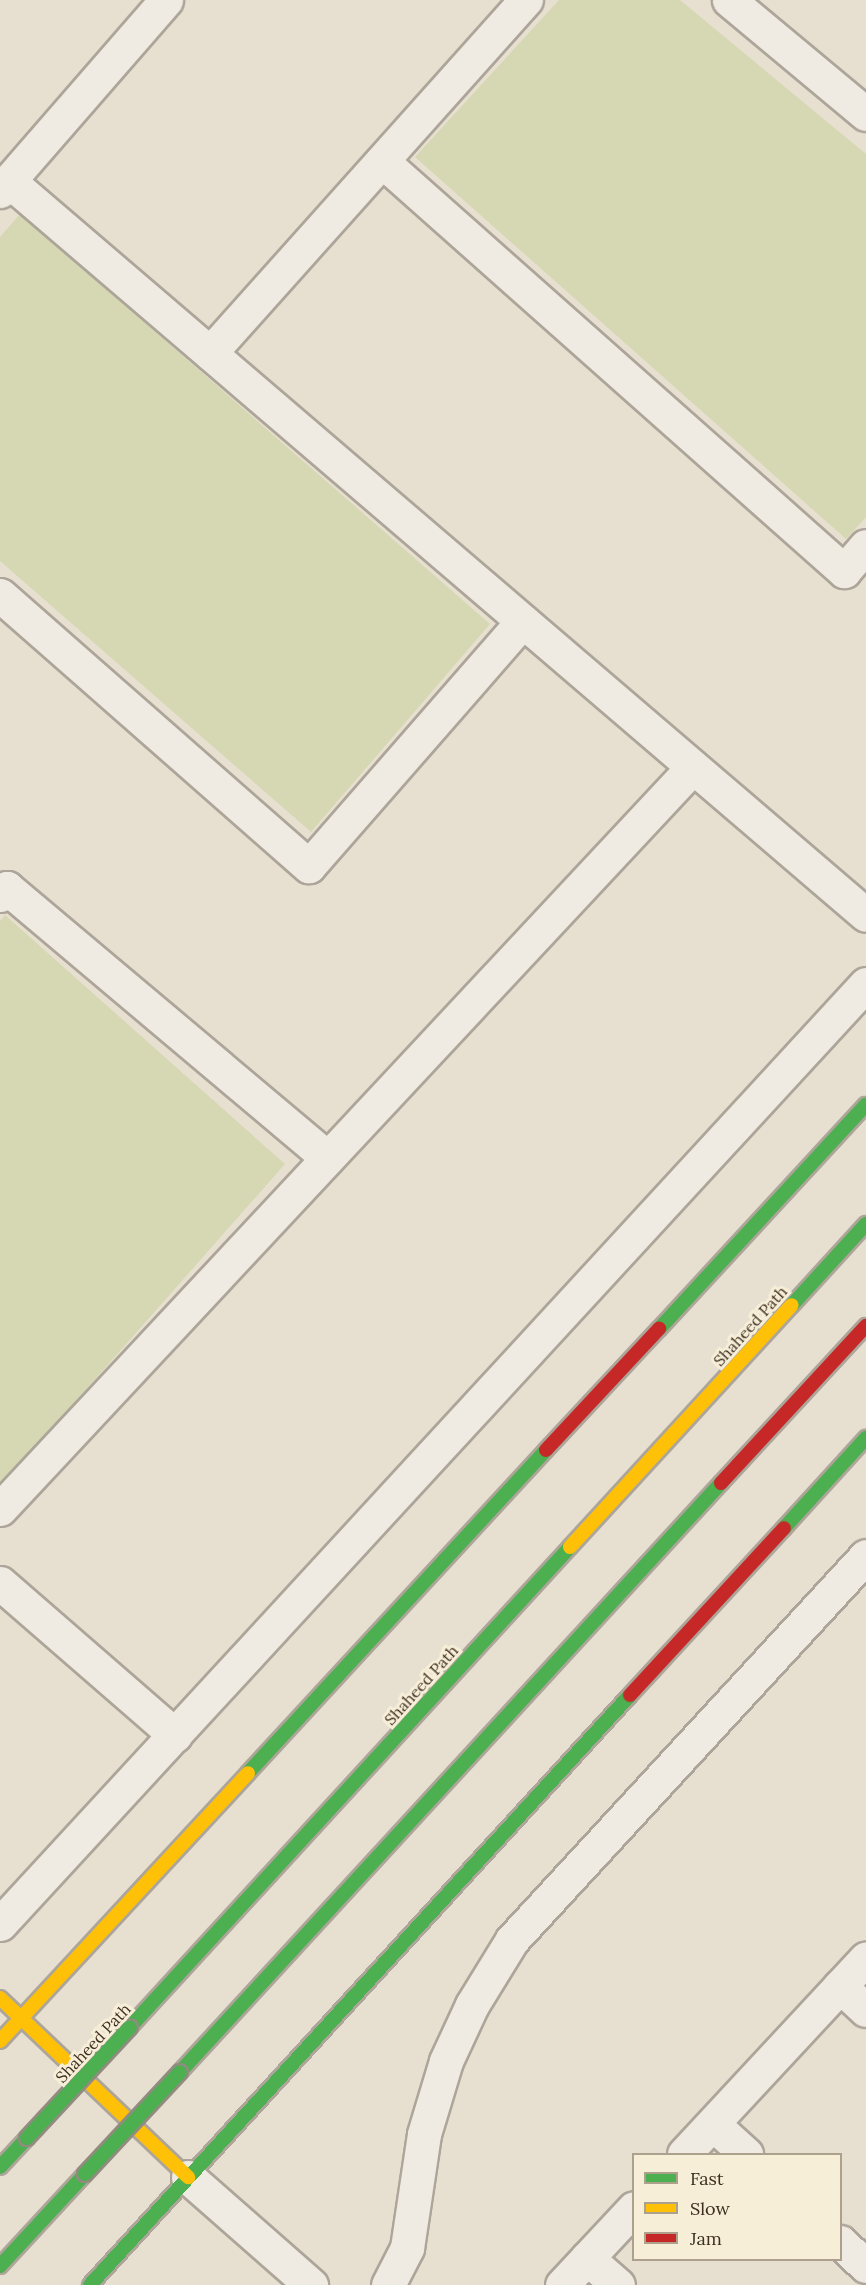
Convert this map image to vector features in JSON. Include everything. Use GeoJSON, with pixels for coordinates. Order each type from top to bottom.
{"type":"FeatureCollection","features":[{"type":"Feature","properties":{"kind":"main road"},"geometry":{"type":"LineString","coordinates":[[0,2041],[866,1105]]}},
{"type":"Feature","properties":{"kind":"main road","name":"Shaheed Path"},"geometry":{"type":"LineString","coordinates":[[0,2167],[866,1224]]}},
{"type":"Feature","properties":{"kind":"main road"},"geometry":{"type":"LineString","coordinates":[[0,2266],[866,1326]]}},
{"type":"Feature","properties":{"kind":"main road"},"geometry":{"type":"LineString","coordinates":[[90,2285],[866,1438]]}},
{"type":"Feature","properties":{"kind":"main road"},"geometry":{"type":"LineString","coordinates":[[0,1998],[188,2177]]}},
{"type":"Feature","properties":{"kind":"street"},"geometry":{"type":"LineString","coordinates":[[166,0],[5,186],[210,353],[866,915]]}},
{"type":"Feature","properties":{"kind":"street"},"geometry":{"type":"LineString","coordinates":[[210,353],[526,0]]}},
{"type":"Feature","properties":{"kind":"street"},"geometry":{"type":"LineString","coordinates":[[729,0],[866,114]]}},
{"type":"Feature","properties":{"kind":"street"},"geometry":{"type":"LineString","coordinates":[[382,161],[844,571],[866,546]]}},
{"type":"Feature","properties":{"kind":"street"},"geometry":{"type":"LineString","coordinates":[[0,595],[309,866],[523,621]]}},
{"type":"Feature","properties":{"kind":"street"},"geometry":{"type":"LineString","coordinates":[[0,1509],[693,767]]}},
{"type":"Feature","properties":{"kind":"street"},"geometry":{"type":"LineString","coordinates":[[0,896],[7,888],[328,1158]]}},
{"type":"Feature","properties":{"kind":"street"},"geometry":{"type":"LineString","coordinates":[[0,1923],[866,984]]}},
{"type":"Feature","properties":{"kind":"street"},"geometry":{"type":"LineString","coordinates":[[388,2285],[407,2248],[424,2134],[446,2061],[472,2005],[512,1940],[866,1556]]}},
{"type":"Feature","properties":{"kind":"street"},"geometry":{"type":"LineString","coordinates":[[0,1583],[175,1735]]}},
{"type":"Feature","properties":{"kind":"street"},"geometry":{"type":"LineString","coordinates":[[685,2153],[866,1958]]}},
{"type":"Feature","properties":{"kind":"street"},"geometry":{"type":"LineString","coordinates":[[840,1986],[866,2010]]}},
{"type":"Feature","properties":{"kind":"street"},"geometry":{"type":"LineString","coordinates":[[713,2124],[745,2153]]}},
{"type":"Feature","properties":{"kind":"street"},"geometry":{"type":"LineString","coordinates":[[188,2177],[311,2285]]}},
{"type":"Feature","properties":{"kind":"street"},"geometry":{"type":"LineString","coordinates":[[562,2285],[632,2209]]}},
{"type":"Feature","properties":{"kind":"street"},"geometry":{"type":"LineString","coordinates":[[842,2244],[866,2266]]}},
{"type":"Feature","properties":{"kind":"street"},"geometry":{"type":"LineString","coordinates":[[588,2258],[618,2285]]}},
{"type":"Feature","properties":{"kind":"green space"},"geometry":{"type":"Polygon","coordinates":[[[559,0],[680,0],[866,154],[866,517],[846,539],[415,157],[559,0]]]}},
{"type":"Feature","properties":{"kind":"green space"},"geometry":{"type":"Polygon","coordinates":[[[20,214],[490,624],[311,832],[0,561],[0,237],[20,214]]]}},
{"type":"Feature","properties":{"kind":"green space"},"geometry":{"type":"Polygon","coordinates":[[[5,915],[285,1164],[0,1487],[0,921],[5,915]]]}},
{"type":"Feature","properties":{"kind":"traffic: fast"},"geometry":{"type":"LineString","coordinates":[[659,1329],[866,1105]]}},
{"type":"Feature","properties":{"kind":"traffic: fast"},"geometry":{"type":"LineString","coordinates":[[792,1305],[866,1224]]}},
{"type":"Feature","properties":{"kind":"traffic: fast"},"geometry":{"type":"LineString","coordinates":[[784,1528],[866,1438]]}},
{"type":"Feature","properties":{"kind":"traffic: fast"},"geometry":{"type":"LineString","coordinates":[[248,1773],[546,1450]]}},
{"type":"Feature","properties":{"kind":"traffic: fast"},"geometry":{"type":"LineString","coordinates":[[180,2072],[721,1483]]}},
{"type":"Feature","properties":{"kind":"traffic: fast"},"geometry":{"type":"LineString","coordinates":[[130,2027],[570,1547]]}},
{"type":"Feature","properties":{"kind":"traffic: fast"},"geometry":{"type":"LineString","coordinates":[[90,2285],[630,1695]]}},
{"type":"Feature","properties":{"kind":"traffic: fast"},"geometry":{"type":"LineString","coordinates":[[27,2138],[130,2027]]}},
{"type":"Feature","properties":{"kind":"traffic: fast"},"geometry":{"type":"LineString","coordinates":[[85,2174],[180,2072]]}},
{"type":"Feature","properties":{"kind":"traffic: fast"},"geometry":{"type":"LineString","coordinates":[[0,2167],[27,2138]]}},
{"type":"Feature","properties":{"kind":"traffic: fast"},"geometry":{"type":"LineString","coordinates":[[0,2266],[85,2174]]}},
{"type":"Feature","properties":{"kind":"traffic: slow"},"geometry":{"type":"LineString","coordinates":[[570,1547],[792,1305]]}},
{"type":"Feature","properties":{"kind":"traffic: slow"},"geometry":{"type":"LineString","coordinates":[[0,2041],[248,1773]]}},
{"type":"Feature","properties":{"kind":"traffic: slow"},"geometry":{"type":"LineString","coordinates":[[0,1998],[188,2177]]}},
{"type":"Feature","properties":{"kind":"traffic: jam"},"geometry":{"type":"LineString","coordinates":[[721,1483],[866,1326]]}},
{"type":"Feature","properties":{"kind":"traffic: jam"},"geometry":{"type":"LineString","coordinates":[[546,1450],[659,1329]]}},
{"type":"Feature","properties":{"kind":"traffic: jam"},"geometry":{"type":"LineString","coordinates":[[630,1695],[784,1528]]}}]}
